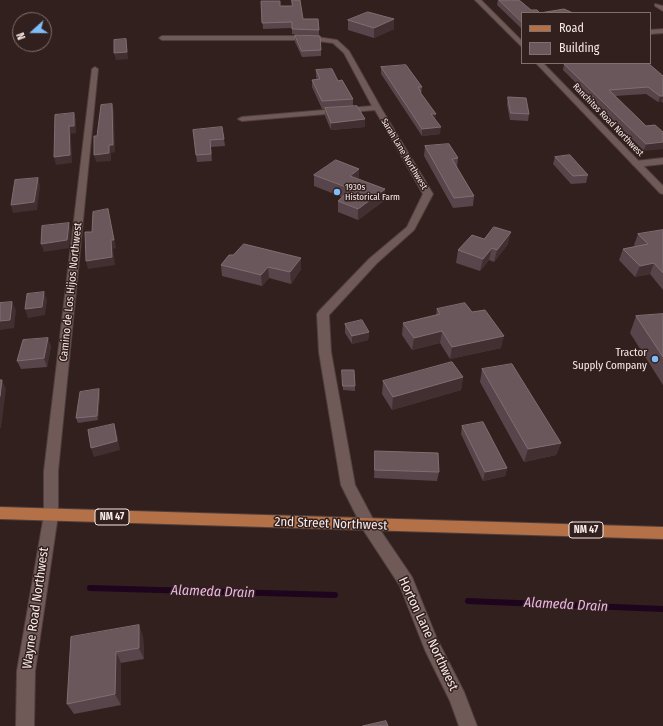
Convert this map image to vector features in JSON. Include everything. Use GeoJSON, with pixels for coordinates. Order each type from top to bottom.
{"type":"FeatureCollection","features":[{"type":"Feature","properties":{"kind":"main road","name":"2nd Street Northwest"},"geometry":{"type":"LineString","coordinates":[[0,513],[369,526],[509,528],[663,533]]}},
{"type":"Feature","properties":{"kind":"street"},"geometry":{"type":"LineString","coordinates":[[478,0],[521,44]]}},
{"type":"Feature","properties":{"kind":"street"},"geometry":{"type":"LineString","coordinates":[[657,5],[663,9]]}},
{"type":"Feature","properties":{"kind":"street"},"geometry":{"type":"LineString","coordinates":[[651,32],[663,31]]}},
{"type":"Feature","properties":{"kind":"street","name":"Sarah Lane Northwest"},"geometry":{"type":"LineString","coordinates":[[162,38],[310,38],[335,41],[347,52],[377,108],[428,194],[411,228],[373,261],[323,314],[325,352],[348,485],[369,526]]}},
{"type":"Feature","properties":{"kind":"street","name":"Ranchitos Road Northwest"},"geometry":{"type":"LineString","coordinates":[[540,64],[663,191]]}},
{"type":"Feature","properties":{"kind":"street","name":"Camino de Los Hijos Northwest"},"geometry":{"type":"LineString","coordinates":[[51,515],[51,471],[95,69]]}},
{"type":"Feature","properties":{"kind":"street"},"geometry":{"type":"LineString","coordinates":[[242,119],[377,108]]}},
{"type":"Feature","properties":{"kind":"street"},"geometry":{"type":"LineString","coordinates":[[636,164],[663,161]]}},
{"type":"Feature","properties":{"kind":"street","name":"Wayne Road Northwest"},"geometry":{"type":"LineString","coordinates":[[25,726],[26,671],[30,633],[51,515]]}},
{"type":"Feature","properties":{"kind":"street","name":"Horton Lane Northwest"},"geometry":{"type":"LineString","coordinates":[[369,526],[406,582],[431,644],[458,698],[468,726]]}},
{"type":"Feature","properties":{"kind":"building"},"geometry":{"type":"Polygon","coordinates":[[[292,0],[300,0],[303,19],[318,19],[319,30],[292,29],[292,22],[262,23],[261,1],[280,1],[280,6],[292,6],[292,0]]]}},
{"type":"Feature","properties":{"kind":"building"},"geometry":{"type":"Polygon","coordinates":[[[499,0],[519,0],[531,10],[537,10],[539,12],[521,12],[521,21],[499,0]]]}},
{"type":"Feature","properties":{"kind":"building"},"geometry":{"type":"Polygon","coordinates":[[[564,9],[571,12],[546,12],[564,9]]]}},
{"type":"Feature","properties":{"kind":"building"},"geometry":{"type":"Polygon","coordinates":[[[368,12],[394,19],[374,28],[348,20],[368,12]]]}},
{"type":"Feature","properties":{"kind":"building"},"geometry":{"type":"Polygon","coordinates":[[[295,35],[320,36],[321,50],[302,51],[295,35]]]}},
{"type":"Feature","properties":{"kind":"building"},"geometry":{"type":"Polygon","coordinates":[[[126,39],[127,52],[114,53],[114,40],[126,39]]]}},
{"type":"Feature","properties":{"kind":"building"},"geometry":{"type":"Polygon","coordinates":[[[564,64],[649,64],[663,76],[663,96],[660,96],[648,87],[609,90],[646,126],[655,125],[663,132],[663,142],[646,144],[564,64]]]}},
{"type":"Feature","properties":{"kind":"building"},"geometry":{"type":"Polygon","coordinates":[[[406,65],[422,87],[418,87],[436,114],[431,114],[441,127],[422,129],[381,67],[406,65]]]}},
{"type":"Feature","properties":{"kind":"building"},"geometry":{"type":"Polygon","coordinates":[[[332,69],[338,81],[342,80],[353,99],[322,101],[312,80],[320,79],[316,70],[332,69]]]}},
{"type":"Feature","properties":{"kind":"building"},"geometry":{"type":"Polygon","coordinates":[[[508,97],[526,98],[529,114],[511,113],[508,97]]]}},
{"type":"Feature","properties":{"kind":"building"},"geometry":{"type":"Polygon","coordinates":[[[112,104],[113,145],[109,145],[109,153],[94,155],[94,136],[97,136],[101,105],[112,104]]]}},
{"type":"Feature","properties":{"kind":"building"},"geometry":{"type":"Polygon","coordinates":[[[357,106],[365,119],[331,123],[325,108],[357,106]]]}},
{"type":"Feature","properties":{"kind":"building"},"geometry":{"type":"Polygon","coordinates":[[[74,113],[74,126],[69,126],[70,155],[54,157],[55,115],[74,113]]]}},
{"type":"Feature","properties":{"kind":"building"},"geometry":{"type":"Polygon","coordinates":[[[222,127],[224,139],[210,140],[211,154],[196,155],[193,130],[222,127]]]}},
{"type":"Feature","properties":{"kind":"building"},"geometry":{"type":"Polygon","coordinates":[[[449,144],[458,158],[452,159],[474,196],[454,198],[425,146],[449,144]]]}},
{"type":"Feature","properties":{"kind":"building"},"geometry":{"type":"Polygon","coordinates":[[[570,155],[588,175],[573,176],[555,157],[570,155]]]}},
{"type":"Feature","properties":{"kind":"building"},"geometry":{"type":"Polygon","coordinates":[[[336,160],[359,169],[350,176],[385,189],[358,209],[338,201],[351,189],[314,175],[336,160]]]}},
{"type":"Feature","properties":{"kind":"building"},"geometry":{"type":"Polygon","coordinates":[[[38,178],[34,202],[11,205],[15,180],[38,178]]]}},
{"type":"Feature","properties":{"kind":"building"},"geometry":{"type":"Polygon","coordinates":[[[108,209],[114,240],[111,240],[112,257],[86,261],[85,232],[92,232],[93,212],[108,209]]]}},
{"type":"Feature","properties":{"kind":"building"},"geometry":{"type":"Polygon","coordinates":[[[69,223],[67,240],[41,244],[42,226],[69,223]]]}},
{"type":"Feature","properties":{"kind":"building"},"geometry":{"type":"Polygon","coordinates":[[[494,227],[511,232],[497,250],[492,248],[483,259],[458,250],[472,235],[484,239],[494,227]]]}},
{"type":"Feature","properties":{"kind":"building"},"geometry":{"type":"Polygon","coordinates":[[[663,230],[663,273],[654,263],[640,266],[623,249],[648,244],[638,234],[663,230]]]}},
{"type":"Feature","properties":{"kind":"building"},"geometry":{"type":"Polygon","coordinates":[[[244,244],[301,258],[290,272],[268,267],[261,275],[221,265],[229,255],[233,255],[244,244]]]}},
{"type":"Feature","properties":{"kind":"building"},"geometry":{"type":"Polygon","coordinates":[[[44,292],[42,307],[25,309],[27,294],[44,292]]]}},
{"type":"Feature","properties":{"kind":"building"},"geometry":{"type":"Polygon","coordinates":[[[12,302],[10,320],[0,321],[0,303],[12,302]]]}},
{"type":"Feature","properties":{"kind":"building"},"geometry":{"type":"Polygon","coordinates":[[[465,303],[472,312],[485,310],[504,336],[452,347],[442,331],[414,338],[403,323],[440,314],[437,309],[465,303]]]}},
{"type":"Feature","properties":{"kind":"building"},"geometry":{"type":"Polygon","coordinates":[[[663,314],[663,357],[636,316],[663,314]]]}},
{"type":"Feature","properties":{"kind":"building"},"geometry":{"type":"Polygon","coordinates":[[[362,320],[369,332],[352,336],[345,324],[362,320]]]}},
{"type":"Feature","properties":{"kind":"building"},"geometry":{"type":"Polygon","coordinates":[[[48,338],[44,358],[17,361],[23,340],[48,338]]]}},
{"type":"Feature","properties":{"kind":"building"},"geometry":{"type":"Polygon","coordinates":[[[452,362],[463,377],[393,397],[383,381],[452,362]]]}},
{"type":"Feature","properties":{"kind":"building"},"geometry":{"type":"Polygon","coordinates":[[[512,364],[561,443],[528,449],[482,369],[512,364]]]}},
{"type":"Feature","properties":{"kind":"building"},"geometry":{"type":"Polygon","coordinates":[[[342,370],[354,370],[355,386],[343,386],[342,370]]]}},
{"type":"Feature","properties":{"kind":"building"},"geometry":{"type":"Polygon","coordinates":[[[0,380],[2,380],[0,396],[0,380]]]}},
{"type":"Feature","properties":{"kind":"building"},"geometry":{"type":"Polygon","coordinates":[[[99,389],[97,416],[76,418],[80,392],[99,389]]]}},
{"type":"Feature","properties":{"kind":"building"},"geometry":{"type":"Polygon","coordinates":[[[483,422],[507,468],[485,472],[462,426],[483,422]]]}},
{"type":"Feature","properties":{"kind":"building"},"geometry":{"type":"Polygon","coordinates":[[[114,424],[117,441],[91,448],[88,430],[114,424]]]}},
{"type":"Feature","properties":{"kind":"building"},"geometry":{"type":"Polygon","coordinates":[[[375,451],[438,453],[439,472],[375,470],[375,451]]]}},
{"type":"Feature","properties":{"kind":"building"},"geometry":{"type":"Polygon","coordinates":[[[139,625],[139,648],[116,652],[115,694],[67,704],[71,637],[139,625]]]}},
{"type":"Feature","properties":{"kind":"building"},"geometry":{"type":"Polygon","coordinates":[[[386,721],[388,726],[363,726],[386,721]]]}},
{"type":"Feature","properties":{"kind":"waterway","name":"Alameda Drain"},"geometry":{"type":"LineString","coordinates":[[90,588],[335,595]]}},
{"type":"Feature","properties":{"kind":"waterway","name":"Alameda Drain"},"geometry":{"type":"LineString","coordinates":[[468,601],[663,609]]}},
{"type":"Feature","properties":{"kind":"place","name":"1930s Historical Farm"},"geometry":{"type":"Point","coordinates":[337,192]}},
{"type":"Feature","properties":{"kind":"place","name":"Tractor Supply Company"},"geometry":{"type":"Point","coordinates":[655,359]}}]}
